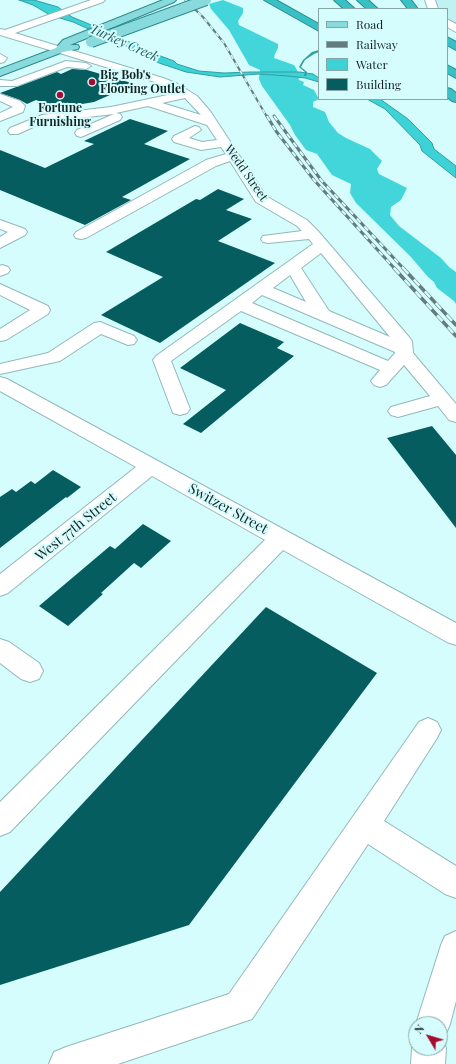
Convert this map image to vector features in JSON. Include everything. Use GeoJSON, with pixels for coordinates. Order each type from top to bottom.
{"type":"FeatureCollection","features":[{"type":"Feature","properties":{"kind":"highway"},"geometry":{"type":"LineString","coordinates":[[269,0],[318,27]]}},
{"type":"Feature","properties":{"kind":"highway"},"geometry":{"type":"LineString","coordinates":[[339,0],[349,8]]}},
{"type":"Feature","properties":{"kind":"highway"},"geometry":{"type":"LineString","coordinates":[[362,0],[372,8]]}},
{"type":"Feature","properties":{"kind":"highway"},"geometry":{"type":"LineString","coordinates":[[406,0],[412,8]]}},
{"type":"Feature","properties":{"kind":"highway"},"geometry":{"type":"LineString","coordinates":[[448,41],[456,47]]}},
{"type":"Feature","properties":{"kind":"highway"},"geometry":{"type":"LineString","coordinates":[[448,69],[456,75]]}},
{"type":"Feature","properties":{"kind":"highway"},"geometry":{"type":"LineString","coordinates":[[448,92],[456,100]]}},
{"type":"Feature","properties":{"kind":"main road"},"geometry":{"type":"LineString","coordinates":[[60,50],[67,42],[170,0]]}},
{"type":"Feature","properties":{"kind":"main road"},"geometry":{"type":"LineString","coordinates":[[0,73],[60,50],[91,42],[206,0]]}},
{"type":"Feature","properties":{"kind":"street"},"geometry":{"type":"LineString","coordinates":[[5,36],[31,24],[44,23],[72,6],[84,6],[100,0]]}},
{"type":"Feature","properties":{"kind":"street","name":"Wedd Street"},"geometry":{"type":"LineString","coordinates":[[5,36],[21,38],[162,82],[188,94],[200,105],[261,199],[302,223],[404,341],[400,357]]}},
{"type":"Feature","properties":{"kind":"street"},"geometry":{"type":"LineString","coordinates":[[0,83],[13,84],[63,64],[71,63],[85,66],[98,62]]}},
{"type":"Feature","properties":{"kind":"street"},"geometry":{"type":"LineString","coordinates":[[148,87],[162,82]]}},
{"type":"Feature","properties":{"kind":"street"},"geometry":{"type":"LineString","coordinates":[[81,133],[132,110],[147,108],[188,94]]}},
{"type":"Feature","properties":{"kind":"street"},"geometry":{"type":"LineString","coordinates":[[0,97],[16,103],[19,106],[19,110],[0,117]]}},
{"type":"Feature","properties":{"kind":"street"},"geometry":{"type":"LineString","coordinates":[[14,131],[42,119],[147,108],[211,122]]}},
{"type":"Feature","properties":{"kind":"street"},"geometry":{"type":"LineString","coordinates":[[211,122],[178,139],[201,146],[224,142]]}},
{"type":"Feature","properties":{"kind":"street"},"geometry":{"type":"LineString","coordinates":[[181,126],[195,130]]}},
{"type":"Feature","properties":{"kind":"street"},"geometry":{"type":"LineString","coordinates":[[81,235],[211,163],[233,156]]}},
{"type":"Feature","properties":{"kind":"street"},"geometry":{"type":"LineString","coordinates":[[217,175],[223,171],[241,168]]}},
{"type":"Feature","properties":{"kind":"street"},"geometry":{"type":"LineString","coordinates":[[0,224],[20,232],[0,243]]}},
{"type":"Feature","properties":{"kind":"street"},"geometry":{"type":"LineString","coordinates":[[268,239],[317,239]]}},
{"type":"Feature","properties":{"kind":"street"},"geometry":{"type":"LineString","coordinates":[[180,409],[162,360],[292,266],[317,239]]}},
{"type":"Feature","properties":{"kind":"street"},"geometry":{"type":"LineString","coordinates":[[292,266],[322,314]]}},
{"type":"Feature","properties":{"kind":"street"},"geometry":{"type":"LineString","coordinates":[[0,289],[42,310],[0,336]]}},
{"type":"Feature","properties":{"kind":"street"},"geometry":{"type":"LineString","coordinates":[[261,289],[353,328],[400,357],[442,399],[456,416]]}},
{"type":"Feature","properties":{"kind":"street"},"geometry":{"type":"LineString","coordinates":[[334,344],[353,328],[369,300]]}},
{"type":"Feature","properties":{"kind":"street"},"geometry":{"type":"LineString","coordinates":[[240,304],[334,344],[400,357]]}},
{"type":"Feature","properties":{"kind":"street"},"geometry":{"type":"LineString","coordinates":[[0,369],[54,357],[100,327],[128,340]]}},
{"type":"Feature","properties":{"kind":"street"},"geometry":{"type":"LineString","coordinates":[[380,381],[400,357]]}},
{"type":"Feature","properties":{"kind":"street","name":"Switzer Street"},"geometry":{"type":"LineString","coordinates":[[0,383],[456,635]]}},
{"type":"Feature","properties":{"kind":"street"},"geometry":{"type":"LineString","coordinates":[[398,411],[442,399]]}},
{"type":"Feature","properties":{"kind":"street","name":"West 77th Street"},"geometry":{"type":"LineString","coordinates":[[0,588],[151,466]]}},
{"type":"Feature","properties":{"kind":"street"},"geometry":{"type":"LineString","coordinates":[[0,822],[281,538]]}},
{"type":"Feature","properties":{"kind":"street"},"geometry":{"type":"LineString","coordinates":[[0,649],[30,671]]}},
{"type":"Feature","properties":{"kind":"street"},"geometry":{"type":"LineString","coordinates":[[66,1064],[240,1007],[428,730]]}},
{"type":"Feature","properties":{"kind":"street"},"geometry":{"type":"LineString","coordinates":[[364,825],[456,883]]}},
{"type":"Feature","properties":{"kind":"street"},"geometry":{"type":"LineString","coordinates":[[435,1016],[452,956],[456,947]]}},
{"type":"Feature","properties":{"kind":"shaded area"},"geometry":{"type":"Polygon","coordinates":[[[223,0],[243,8],[243,13],[238,21],[239,25],[278,44],[274,58],[294,65],[297,70],[299,80],[304,82],[303,85],[314,90],[318,100],[313,102],[313,107],[325,112],[329,122],[338,133],[370,149],[382,161],[377,169],[379,174],[407,188],[401,200],[391,207],[390,215],[399,226],[441,258],[456,272],[456,304],[437,288],[434,282],[410,256],[356,203],[350,193],[351,184],[332,175],[317,154],[306,150],[262,86],[259,79],[260,70],[249,65],[229,30],[211,9],[209,4],[223,0]]]}},
{"type":"Feature","properties":{"kind":"shaded area"},"geometry":{"type":"Polygon","coordinates":[[[434,0],[456,0],[456,27],[448,23],[448,8],[438,8],[434,0]]]}},
{"type":"Feature","properties":{"kind":"water","name":"Turkey Creek"},"geometry":{"type":"Polygon","coordinates":[[[19,0],[34,0],[58,7],[72,17],[118,36],[147,51],[174,61],[177,64],[199,71],[224,73],[300,72],[313,74],[318,77],[318,82],[305,78],[288,76],[259,74],[220,77],[186,72],[159,63],[133,49],[73,22],[50,15],[33,5],[19,0]]]}},
{"type":"Feature","properties":{"kind":"water"},"geometry":{"type":"Polygon","coordinates":[[[369,100],[381,100],[408,119],[432,143],[434,149],[456,166],[456,178],[422,151],[420,145],[385,109],[369,100]]]}},
{"type":"Feature","properties":{"kind":"building"},"geometry":{"type":"Polygon","coordinates":[[[72,69],[87,70],[135,84],[94,102],[58,108],[36,100],[27,104],[0,93],[57,72],[61,74],[72,69]]]}},
{"type":"Feature","properties":{"kind":"building"},"geometry":{"type":"Polygon","coordinates":[[[130,119],[168,131],[144,144],[190,159],[122,197],[131,200],[85,225],[0,190],[0,150],[45,168],[94,144],[84,141],[130,119]]]}},
{"type":"Feature","properties":{"kind":"building"},"geometry":{"type":"Polygon","coordinates":[[[218,189],[244,199],[226,210],[252,219],[218,241],[275,263],[160,343],[101,315],[163,277],[106,252],[196,199],[200,200],[218,189]]]}},
{"type":"Feature","properties":{"kind":"building"},"geometry":{"type":"Polygon","coordinates":[[[240,323],[284,342],[277,348],[294,356],[201,433],[183,424],[226,390],[180,368],[240,323]]]}},
{"type":"Feature","properties":{"kind":"building"},"geometry":{"type":"Polygon","coordinates":[[[432,426],[456,455],[456,528],[387,438],[432,426]]]}},
{"type":"Feature","properties":{"kind":"building"},"geometry":{"type":"Polygon","coordinates":[[[53,470],[81,487],[0,548],[0,497],[12,489],[16,492],[31,481],[35,484],[53,470]]]}},
{"type":"Feature","properties":{"kind":"building"},"geometry":{"type":"Polygon","coordinates":[[[143,524],[171,541],[141,568],[134,563],[68,626],[39,606],[110,546],[115,549],[143,524]]]}},
{"type":"Feature","properties":{"kind":"building"},"geometry":{"type":"Polygon","coordinates":[[[266,607],[377,673],[189,925],[0,985],[0,892],[266,607]]]}},
{"type":"Feature","properties":{"kind":"waterway"},"geometry":{"type":"LineString","coordinates":[[305,75],[306,72],[300,67],[304,60],[313,53],[318,51]]}},
{"type":"Feature","properties":{"kind":"railway"},"geometry":{"type":"LineString","coordinates":[[185,0],[203,17],[224,43],[267,117]]}},
{"type":"Feature","properties":{"kind":"railway"},"geometry":{"type":"LineString","coordinates":[[267,116],[276,131],[314,180],[395,269]]}},
{"type":"Feature","properties":{"kind":"railway"},"geometry":{"type":"LineString","coordinates":[[274,116],[321,180],[404,269]]}},
{"type":"Feature","properties":{"kind":"railway"},"geometry":{"type":"LineString","coordinates":[[394,268],[456,336]]}},
{"type":"Feature","properties":{"kind":"railway"},"geometry":{"type":"LineString","coordinates":[[403,268],[456,325]]}},
{"type":"Feature","properties":{"kind":"place","name":"Big Bob's Flooring Outlet"},"geometry":{"type":"Point","coordinates":[92,82]}},
{"type":"Feature","properties":{"kind":"place","name":"Fortune Furnishing"},"geometry":{"type":"Point","coordinates":[60,95]}}]}
